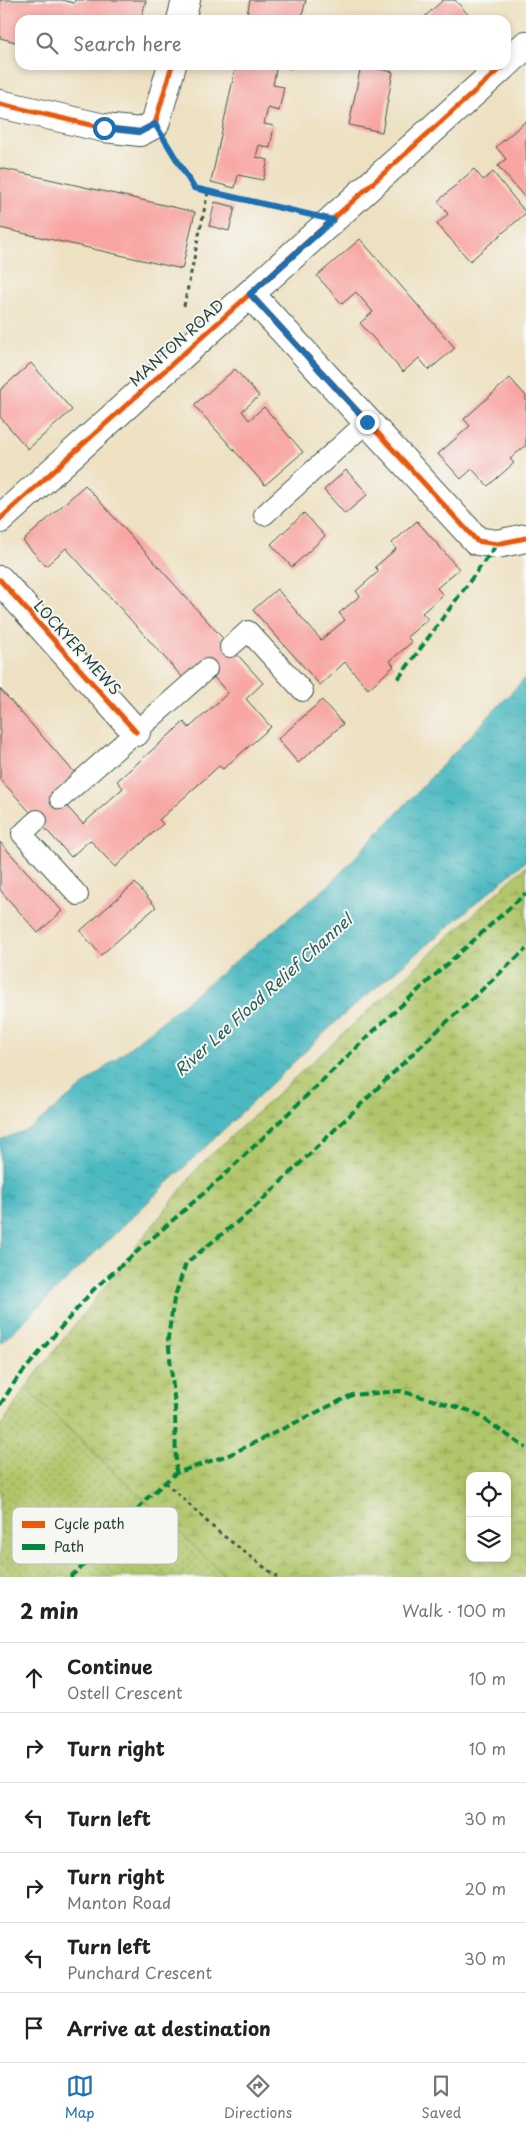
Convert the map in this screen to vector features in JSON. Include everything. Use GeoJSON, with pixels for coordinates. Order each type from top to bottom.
{"type":"FeatureCollection","features":[{"type":"Feature","properties":{"kind":"street"},"geometry":{"type":"LineString","coordinates":[[182,15],[186,0]]}},
{"type":"Feature","properties":{"kind":"street","name":"MANTON ROAD"},"geometry":{"type":"LineString","coordinates":[[511,59],[526,46]]}},
{"type":"Feature","properties":{"kind":"street"},"geometry":{"type":"LineString","coordinates":[[0,104],[104,128],[140,132],[155,124],[171,70]]}},
{"type":"Feature","properties":{"kind":"street","name":"MANTON ROAD"},"geometry":{"type":"LineString","coordinates":[[0,519],[498,70]]}},
{"type":"Feature","properties":{"kind":"street"},"geometry":{"type":"LineString","coordinates":[[250,294],[476,541],[497,544],[526,538]]}},
{"type":"Feature","properties":{"kind":"street","name":"LOCKYER MEWS"},"geometry":{"type":"LineString","coordinates":[[0,580],[136,732]]}},
{"type":"Feature","properties":{"kind":"lane"},"geometry":{"type":"LineString","coordinates":[[264,514],[367,422]]}},
{"type":"Feature","properties":{"kind":"lane"},"geometry":{"type":"LineString","coordinates":[[230,647],[248,631],[303,691]]}},
{"type":"Feature","properties":{"kind":"lane"},"geometry":{"type":"LineString","coordinates":[[60,799],[207,668]]}},
{"type":"Feature","properties":{"kind":"lane"},"geometry":{"type":"LineString","coordinates":[[37,820],[22,834],[78,896]]}},
{"type":"Feature","properties":{"kind":"path"},"geometry":{"type":"LineString","coordinates":[[155,124],[194,188],[333,220]]}},
{"type":"Feature","properties":{"kind":"path"},"geometry":{"type":"LineString","coordinates":[[184,307],[208,192]]}},
{"type":"Feature","properties":{"kind":"path"},"geometry":{"type":"LineString","coordinates":[[164,1482],[216,1530],[277,1577]]}},
{"type":"Feature","properties":{"kind":"green space"},"geometry":{"type":"Polygon","coordinates":[[[526,866],[526,1577],[227,1577],[178,1531],[178,1507],[152,1507],[25,1388],[202,1163],[526,866]]]}},
{"type":"Feature","properties":{"kind":"green space"},"geometry":{"type":"Polygon","coordinates":[[[25,1388],[152,1507],[12,1507],[12,1564],[178,1564],[178,1531],[227,1577],[0,1577],[0,1428],[25,1388]]]}},
{"type":"Feature","properties":{"kind":"water","name":"River Lee Flood Relief Channel"},"geometry":{"type":"Polygon","coordinates":[[[526,677],[526,861],[341,1017],[0,1344],[0,1140],[31,1128],[328,886],[526,677]]]}},
{"type":"Feature","properties":{"kind":"building"},"geometry":{"type":"Polygon","coordinates":[[[0,0],[62,0],[74,3],[75,0],[146,0],[142,15],[15,15],[15,42],[0,38],[0,0]]]}},
{"type":"Feature","properties":{"kind":"building"},"geometry":{"type":"Polygon","coordinates":[[[250,0],[306,0],[302,15],[247,15],[250,0]]]}},
{"type":"Feature","properties":{"kind":"building"},"geometry":{"type":"Polygon","coordinates":[[[443,0],[455,0],[468,15],[426,15],[443,0]]]}},
{"type":"Feature","properties":{"kind":"building"},"geometry":{"type":"Polygon","coordinates":[[[235,70],[276,70],[273,85],[284,87],[279,111],[268,108],[264,124],[274,126],[270,148],[259,145],[256,157],[268,160],[263,180],[238,175],[235,188],[211,182],[235,70]]]}},
{"type":"Feature","properties":{"kind":"building"},"geometry":{"type":"Polygon","coordinates":[[[360,70],[393,72],[382,132],[349,125],[360,70]]]}},
{"type":"Feature","properties":{"kind":"building"},"geometry":{"type":"Polygon","coordinates":[[[526,121],[526,199],[498,166],[506,159],[496,147],[526,121]]]}},
{"type":"Feature","properties":{"kind":"building"},"geometry":{"type":"Polygon","coordinates":[[[0,168],[195,212],[182,269],[0,228],[0,168]]]}},
{"type":"Feature","properties":{"kind":"building"},"geometry":{"type":"Polygon","coordinates":[[[474,169],[483,180],[493,172],[526,213],[470,261],[437,224],[448,214],[438,201],[474,169]]]}},
{"type":"Feature","properties":{"kind":"building"},"geometry":{"type":"Polygon","coordinates":[[[215,202],[235,207],[229,231],[209,226],[215,202]]]}},
{"type":"Feature","properties":{"kind":"building"},"geometry":{"type":"Polygon","coordinates":[[[360,239],[455,348],[429,370],[419,358],[403,372],[360,323],[373,312],[356,292],[342,304],[317,276],[360,239]]]}},
{"type":"Feature","properties":{"kind":"building"},"geometry":{"type":"Polygon","coordinates":[[[31,363],[72,410],[28,449],[0,417],[0,390],[31,363]]]}},
{"type":"Feature","properties":{"kind":"building"},"geometry":{"type":"Polygon","coordinates":[[[235,369],[259,396],[242,411],[249,420],[264,407],[303,452],[265,485],[194,405],[235,369]]]}},
{"type":"Feature","properties":{"kind":"building"},"geometry":{"type":"Polygon","coordinates":[[[510,378],[526,396],[526,445],[510,459],[514,463],[488,486],[472,469],[461,479],[438,454],[470,426],[464,419],[510,378]]]}},
{"type":"Feature","properties":{"kind":"building"},"geometry":{"type":"Polygon","coordinates":[[[346,470],[368,494],[345,514],[324,490],[346,470]]]}},
{"type":"Feature","properties":{"kind":"building"},"geometry":{"type":"Polygon","coordinates":[[[85,485],[263,683],[246,699],[271,727],[223,769],[219,766],[159,820],[163,824],[115,867],[90,840],[71,857],[0,779],[0,689],[75,773],[54,792],[83,824],[123,788],[117,781],[184,722],[189,728],[228,693],[201,663],[183,678],[66,548],[46,566],[23,541],[85,485]]]}},
{"type":"Feature","properties":{"kind":"building"},"geometry":{"type":"Polygon","coordinates":[[[304,513],[325,536],[292,567],[271,544],[304,513]]]}},
{"type":"Feature","properties":{"kind":"building"},"geometry":{"type":"Polygon","coordinates":[[[417,521],[459,569],[437,588],[443,595],[422,613],[428,619],[407,637],[412,642],[390,661],[394,666],[368,689],[345,662],[320,685],[253,610],[277,589],[321,640],[345,620],[339,613],[360,596],[356,591],[379,571],[375,567],[396,549],[392,543],[417,521]]]}},
{"type":"Feature","properties":{"kind":"building"},"geometry":{"type":"Polygon","coordinates":[[[322,700],[343,724],[298,763],[278,739],[322,700]]]}},
{"type":"Feature","properties":{"kind":"building"},"geometry":{"type":"Polygon","coordinates":[[[0,842],[62,911],[38,933],[0,890],[0,842]]]}},
{"type":"Feature","properties":{"kind":"building"},"geometry":{"type":"Polygon","coordinates":[[[135,883],[156,907],[101,955],[80,931],[135,883]]]}},
{"type":"Feature","properties":{"kind":"marked path"},"geometry":{"type":"LineString","coordinates":[[398,679],[497,544]]}},
{"type":"Feature","properties":{"kind":"marked path"},"geometry":{"type":"LineString","coordinates":[[0,1405],[16,1380],[93,1290],[221,1178],[382,1023],[526,893]]}},
{"type":"Feature","properties":{"kind":"marked path"},"geometry":{"type":"LineString","coordinates":[[176,1473],[175,1407],[168,1338],[174,1299],[186,1263],[252,1210],[424,1043],[526,949]]}},
{"type":"Feature","properties":{"kind":"marked path"},"geometry":{"type":"LineString","coordinates":[[140,1507],[145,1500],[176,1473],[231,1454],[352,1395],[401,1391],[474,1412],[526,1448]]}},
{"type":"Feature","properties":{"kind":"marked path"},"geometry":{"type":"LineString","coordinates":[[70,1577],[85,1564]]}},
{"type":"Feature","properties":{"kind":"cycle path"},"geometry":{"type":"LineString","coordinates":[[0,104],[104,128],[140,132],[155,124],[171,70]]}},
{"type":"Feature","properties":{"kind":"cycle path"},"geometry":{"type":"LineString","coordinates":[[0,519],[498,70]]}},
{"type":"Feature","properties":{"kind":"cycle path"},"geometry":{"type":"LineString","coordinates":[[250,294],[477,541],[497,544],[526,538]]}},
{"type":"Feature","properties":{"kind":"cycle path"},"geometry":{"type":"LineString","coordinates":[[0,580],[136,732]]}},
{"type":"Feature","properties":{"kind":"route"},"geometry":{"type":"LineString","coordinates":[[104,128],[140,132],[155,124],[194,188],[333,220],[250,294],[367,422]]}}]}
